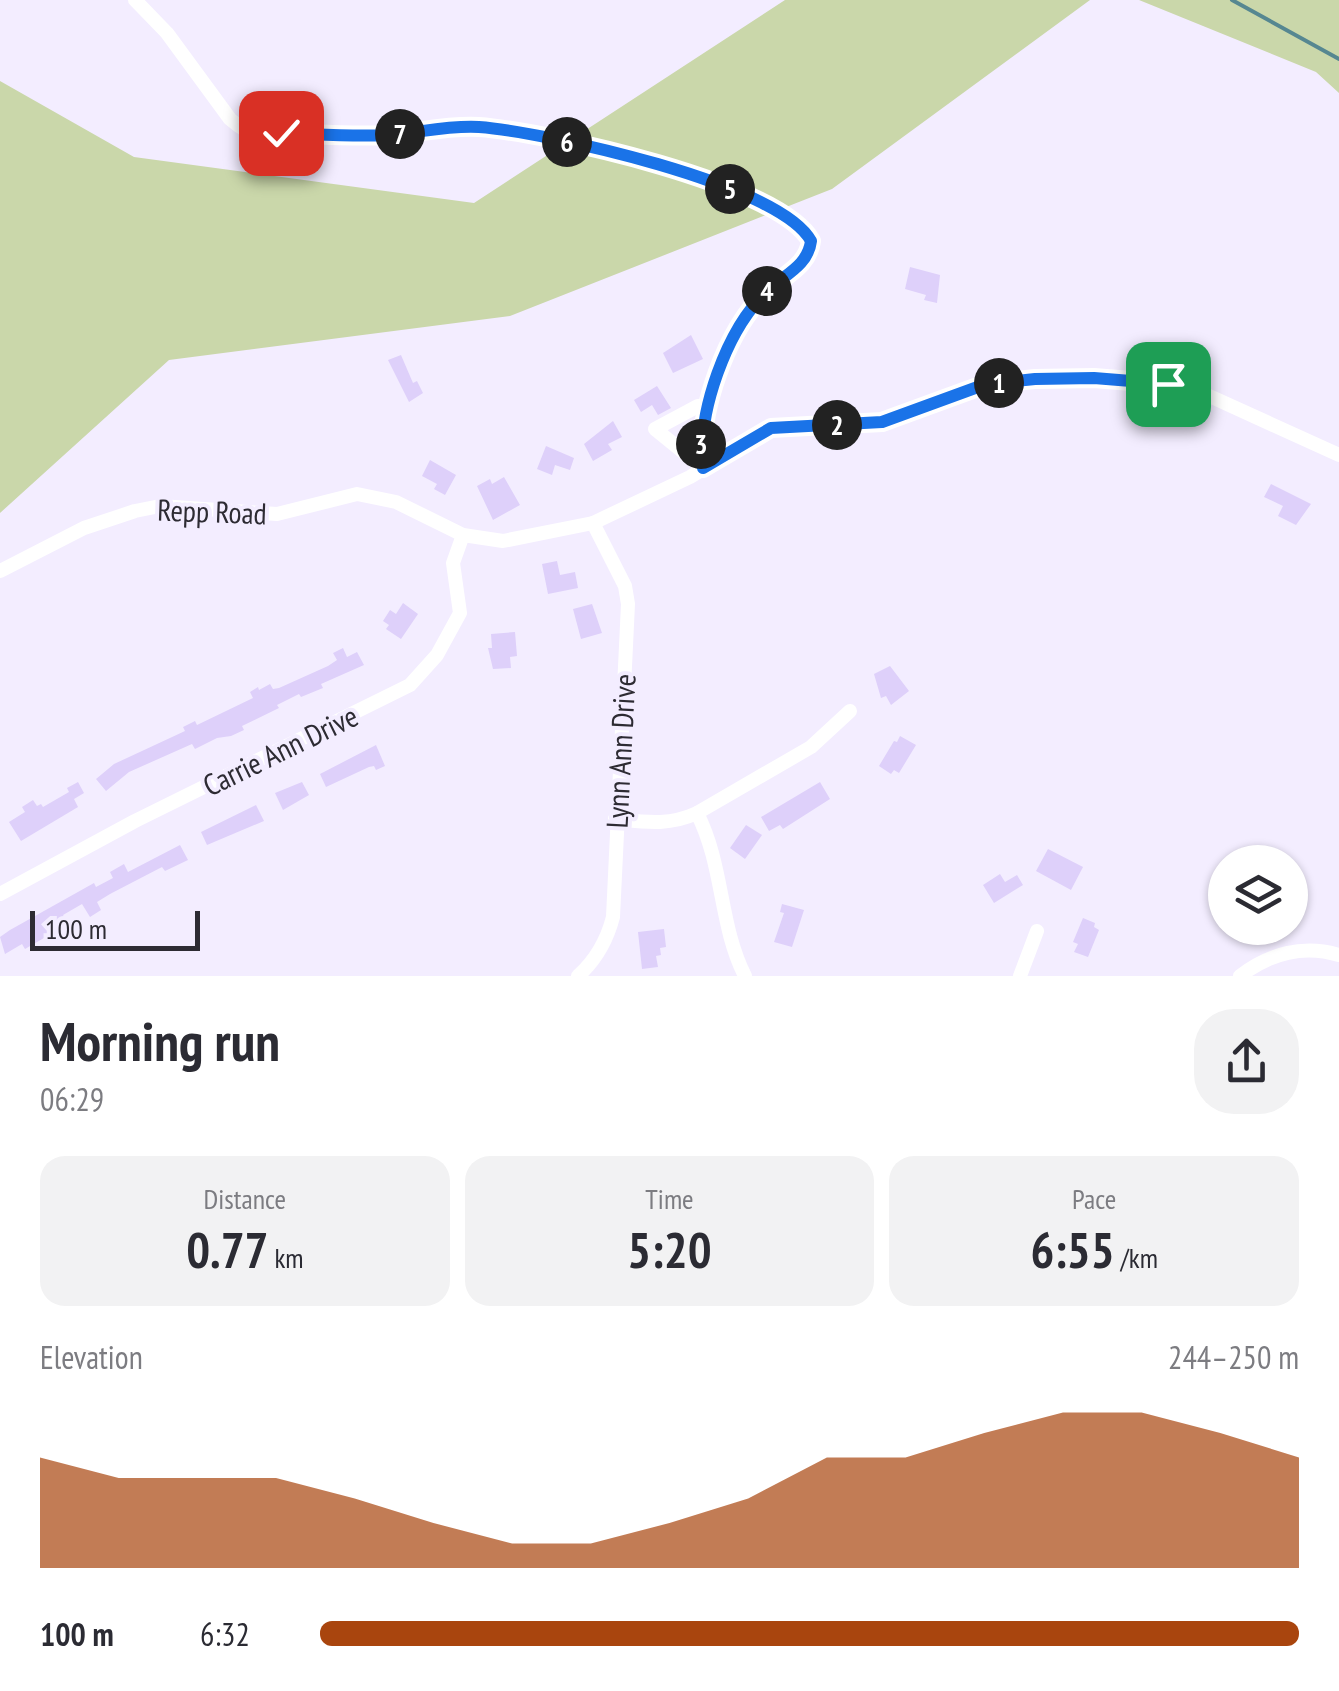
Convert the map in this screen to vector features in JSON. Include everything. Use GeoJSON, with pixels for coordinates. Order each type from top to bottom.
{"type":"FeatureCollection","features":[{"type":"Feature","properties":{"kind":"street"},"geometry":{"type":"LineString","coordinates":[[135,0],[167,33],[230,119],[242,128],[281,133],[382,135],[476,127],[529,133],[710,182],[751,196],[797,222],[811,241],[810,253],[750,310],[722,359],[701,446],[703,468]]}},
{"type":"Feature","properties":{"kind":"street","name":"Repp Road"},"geometry":{"type":"LineString","coordinates":[[0,572],[84,528],[135,510],[160,506],[277,514],[357,494],[378,496],[464,535],[503,541],[593,524],[771,428],[882,422],[964,390],[1035,379],[1094,378],[1168,384],[1205,394],[1339,455]]}},
{"type":"Feature","properties":{"kind":"street"},"geometry":{"type":"LineString","coordinates":[[703,468],[655,429],[698,406],[710,408]]}},
{"type":"Feature","properties":{"kind":"street","name":"Lynn Ann Drive"},"geometry":{"type":"LineString","coordinates":[[589,973],[613,917],[628,604],[625,586],[593,524]]}},
{"type":"Feature","properties":{"kind":"street","name":"Carrie Ann Drive"},"geometry":{"type":"LineString","coordinates":[[0,894],[135,821],[410,685],[437,655],[460,613],[453,563],[464,535]]}},
{"type":"Feature","properties":{"kind":"street"},"geometry":{"type":"LineString","coordinates":[[615,818],[656,823],[680,821],[811,747],[850,711]]}},
{"type":"Feature","properties":{"kind":"street"},"geometry":{"type":"LineString","coordinates":[[697,813],[712,841],[724,906],[745,976]]}},
{"type":"Feature","properties":{"kind":"street"},"geometry":{"type":"LineString","coordinates":[[1020,976],[1037,931]]}},
{"type":"Feature","properties":{"kind":"street"},"geometry":{"type":"LineString","coordinates":[[1240,976],[1274,956],[1298,950],[1339,955]]}},
{"type":"Feature","properties":{"kind":"green space"},"geometry":{"type":"Polygon","coordinates":[[[785,0],[1090,0],[832,189],[510,316],[169,360],[0,513],[0,81],[134,157],[474,203],[785,0]]]}},
{"type":"Feature","properties":{"kind":"green space"},"geometry":{"type":"Polygon","coordinates":[[[1139,0],[1339,0],[1339,93],[1316,72],[1139,0]]]}},
{"type":"Feature","properties":{"kind":"building"},"geometry":{"type":"Polygon","coordinates":[[[910,267],[940,275],[937,303],[905,289],[910,267]]]}},
{"type":"Feature","properties":{"kind":"building"},"geometry":{"type":"Polygon","coordinates":[[[691,335],[703,359],[673,373],[663,353],[691,335]]]}},
{"type":"Feature","properties":{"kind":"building"},"geometry":{"type":"Polygon","coordinates":[[[401,355],[413,383],[417,381],[423,393],[409,402],[388,360],[401,355]]]}},
{"type":"Feature","properties":{"kind":"building"},"geometry":{"type":"Polygon","coordinates":[[[657,386],[671,408],[658,415],[652,405],[641,412],[634,400],[657,386]]]}},
{"type":"Feature","properties":{"kind":"building"},"geometry":{"type":"Polygon","coordinates":[[[613,421],[622,437],[608,444],[612,450],[593,461],[584,444],[613,421]]]}},
{"type":"Feature","properties":{"kind":"building"},"geometry":{"type":"Polygon","coordinates":[[[546,446],[574,458],[570,470],[555,465],[552,475],[537,469],[546,446]]]}},
{"type":"Feature","properties":{"kind":"building"},"geometry":{"type":"Polygon","coordinates":[[[430,460],[456,475],[445,495],[434,489],[437,484],[422,476],[430,460]]]}},
{"type":"Feature","properties":{"kind":"building"},"geometry":{"type":"Polygon","coordinates":[[[504,477],[520,505],[493,520],[477,486],[504,477]]]}},
{"type":"Feature","properties":{"kind":"building"},"geometry":{"type":"Polygon","coordinates":[[[1271,484],[1311,504],[1296,525],[1278,516],[1283,506],[1264,497],[1271,484]]]}},
{"type":"Feature","properties":{"kind":"building"},"geometry":{"type":"Polygon","coordinates":[[[557,561],[560,575],[575,572],[578,588],[548,594],[542,564],[557,561]]]}},
{"type":"Feature","properties":{"kind":"building"},"geometry":{"type":"Polygon","coordinates":[[[403,603],[418,614],[401,639],[386,629],[389,625],[383,621],[390,610],[396,614],[403,603]]]}},
{"type":"Feature","properties":{"kind":"building"},"geometry":{"type":"Polygon","coordinates":[[[592,604],[602,633],[581,639],[573,609],[592,604]]]}},
{"type":"Feature","properties":{"kind":"building"},"geometry":{"type":"Polygon","coordinates":[[[515,632],[517,656],[510,657],[511,668],[493,669],[488,648],[492,648],[491,634],[515,632]]]}},
{"type":"Feature","properties":{"kind":"building"},"geometry":{"type":"Polygon","coordinates":[[[343,648],[347,657],[357,652],[364,665],[321,684],[323,688],[277,705],[279,708],[242,726],[244,730],[231,736],[195,749],[192,744],[129,772],[106,791],[96,779],[114,764],[185,731],[183,727],[195,721],[197,725],[253,698],[250,692],[258,687],[259,690],[270,684],[273,689],[279,688],[328,666],[337,660],[333,653],[343,648]]]}},
{"type":"Feature","properties":{"kind":"building"},"geometry":{"type":"Polygon","coordinates":[[[890,666],[909,691],[891,705],[886,696],[881,698],[874,674],[890,666]]]}},
{"type":"Feature","properties":{"kind":"building"},"geometry":{"type":"Polygon","coordinates":[[[900,736],[916,745],[899,773],[894,770],[891,774],[879,766],[900,736]]]}},
{"type":"Feature","properties":{"kind":"building"},"geometry":{"type":"Polygon","coordinates":[[[376,745],[385,766],[376,770],[369,767],[326,787],[320,774],[376,745]]]}},
{"type":"Feature","properties":{"kind":"building"},"geometry":{"type":"Polygon","coordinates":[[[78,782],[84,793],[74,799],[78,807],[21,841],[9,822],[25,812],[22,807],[33,800],[43,807],[78,782]]]}},
{"type":"Feature","properties":{"kind":"building"},"geometry":{"type":"Polygon","coordinates":[[[302,782],[309,795],[283,810],[275,793],[302,782]]]}},
{"type":"Feature","properties":{"kind":"building"},"geometry":{"type":"Polygon","coordinates":[[[820,782],[830,799],[783,829],[780,825],[769,831],[761,817],[820,782]]]}},
{"type":"Feature","properties":{"kind":"building"},"geometry":{"type":"Polygon","coordinates":[[[256,805],[264,821],[207,845],[201,832],[256,805]]]}},
{"type":"Feature","properties":{"kind":"building"},"geometry":{"type":"Polygon","coordinates":[[[746,825],[762,835],[745,859],[730,848],[746,825]]]}},
{"type":"Feature","properties":{"kind":"building"},"geometry":{"type":"Polygon","coordinates":[[[180,845],[188,860],[165,871],[162,867],[110,894],[97,902],[101,910],[90,917],[82,904],[63,915],[68,924],[25,949],[22,944],[5,954],[0,937],[10,930],[94,883],[96,887],[113,878],[110,872],[124,864],[128,872],[180,845]]]}},
{"type":"Feature","properties":{"kind":"building"},"geometry":{"type":"Polygon","coordinates":[[[1048,849],[1083,867],[1071,890],[1036,871],[1048,849]]]}},
{"type":"Feature","properties":{"kind":"building"},"geometry":{"type":"Polygon","coordinates":[[[1000,874],[1005,882],[1017,875],[1023,885],[994,903],[983,885],[1000,874]]]}},
{"type":"Feature","properties":{"kind":"building"},"geometry":{"type":"Polygon","coordinates":[[[782,904],[804,910],[792,947],[774,942],[784,913],[780,912],[782,904]]]}},
{"type":"Feature","properties":{"kind":"building"},"geometry":{"type":"Polygon","coordinates":[[[1083,918],[1095,923],[1099,930],[1088,957],[1074,952],[1078,944],[1073,942],[1083,918]]]}},
{"type":"Feature","properties":{"kind":"building"},"geometry":{"type":"Polygon","coordinates":[[[664,929],[666,947],[660,948],[661,955],[656,956],[658,967],[642,969],[638,932],[664,929]]]}},
{"type":"Feature","properties":{"kind":"waterway"},"geometry":{"type":"LineString","coordinates":[[1232,0],[1339,59]]}},
{"type":"Feature","properties":{"kind":"route"},"geometry":{"type":"LineString","coordinates":[[281,133],[382,135],[476,127],[529,133],[710,182],[751,196],[797,222],[811,241],[810,253],[750,310],[722,359],[701,446],[703,468],[771,428],[882,422],[986,384],[1094,378],[1168,384]]}}]}
